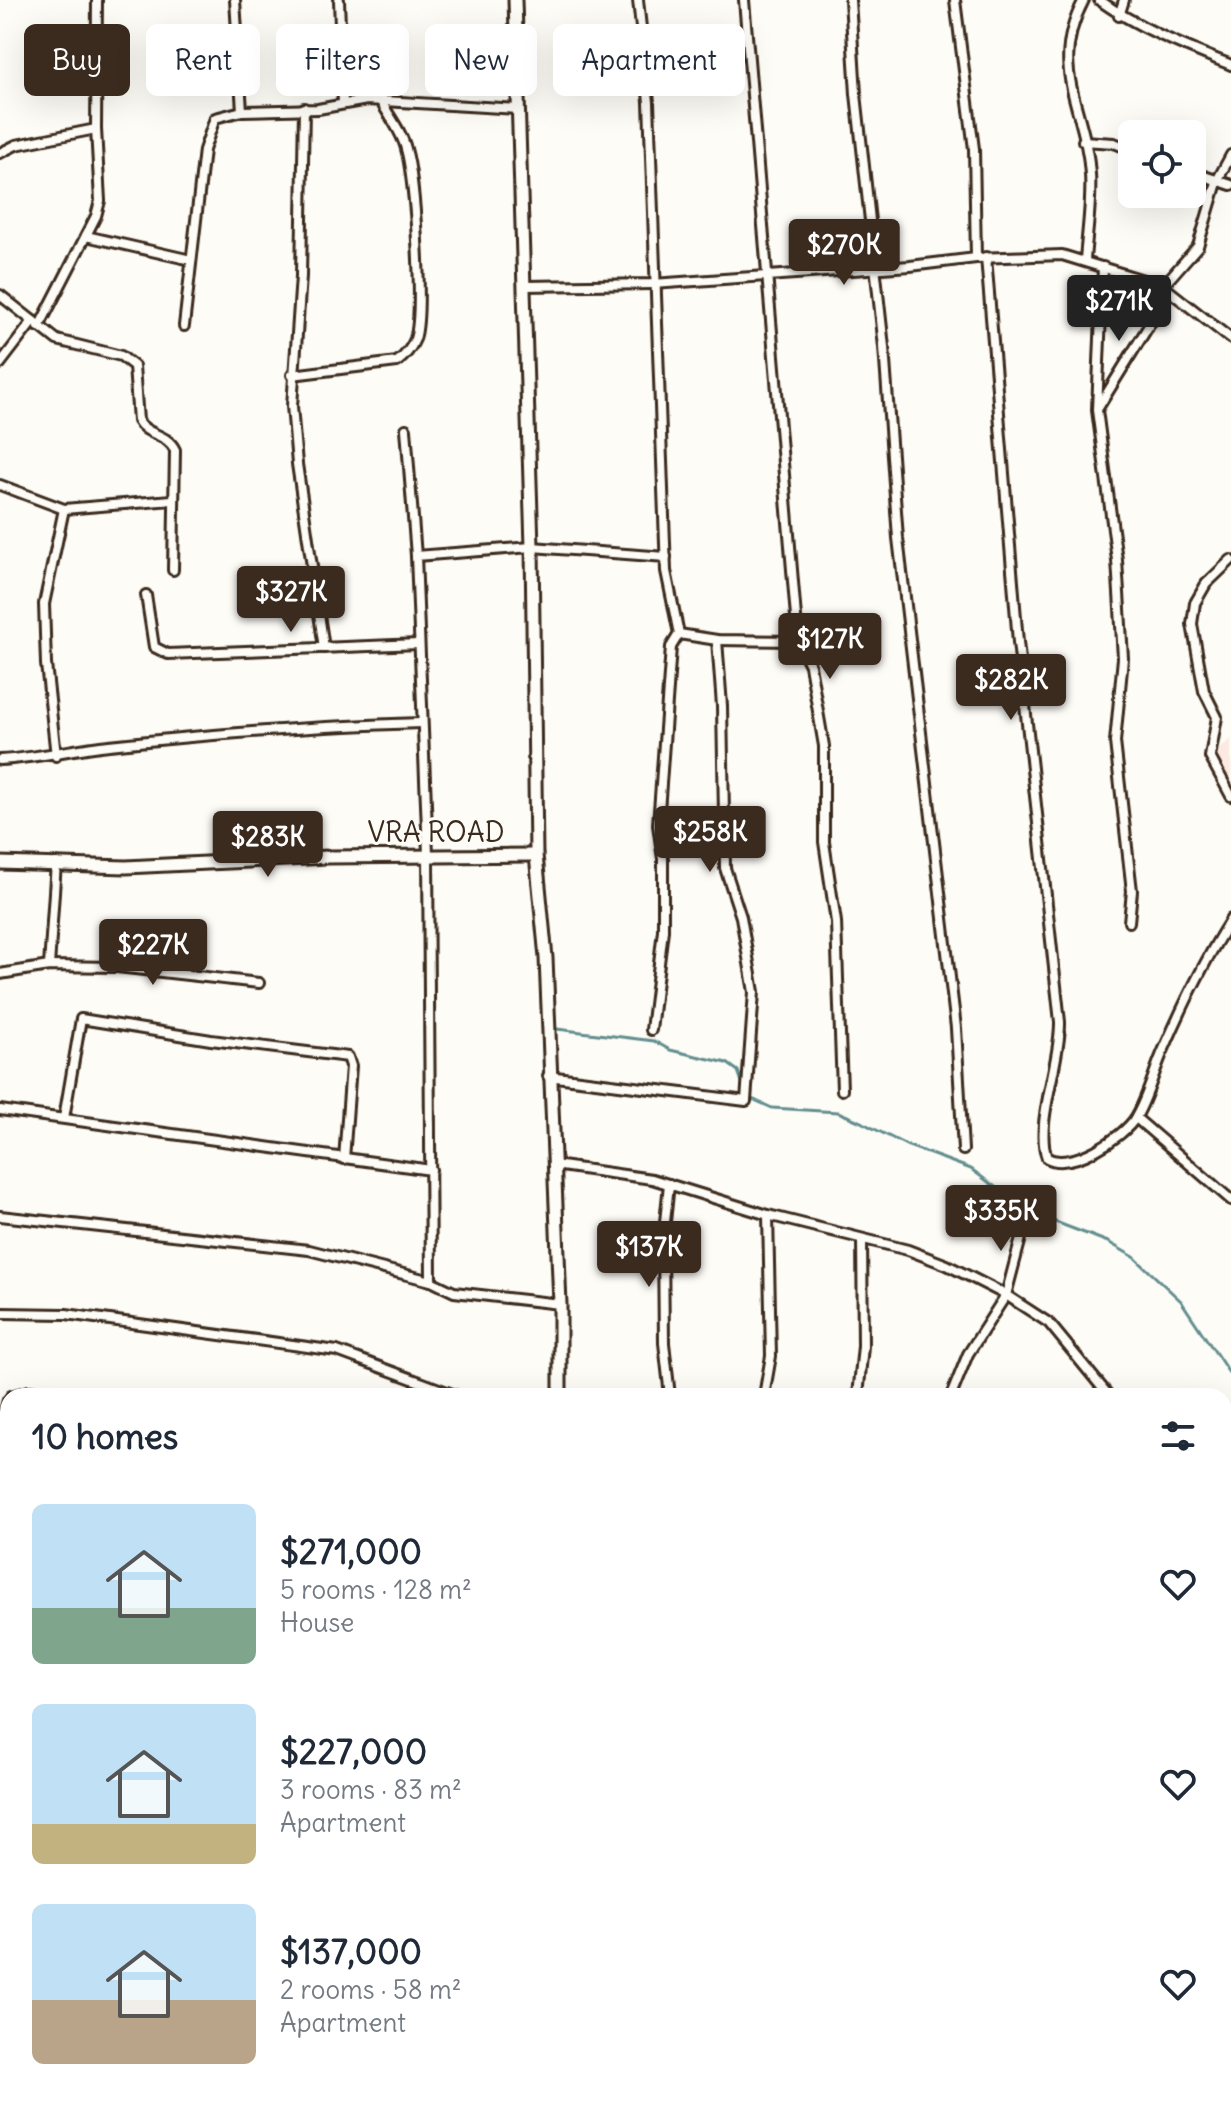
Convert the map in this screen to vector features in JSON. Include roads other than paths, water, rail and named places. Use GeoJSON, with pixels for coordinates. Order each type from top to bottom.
{"type":"FeatureCollection","features":[{"type":"Feature","properties":{"kind":"street"},"geometry":{"type":"LineString","coordinates":[[0,364],[36,324],[86,236],[100,201],[96,129],[97,0]]}},
{"type":"Feature","properties":{"kind":"street"},"geometry":{"type":"LineString","coordinates":[[235,0],[242,111]]}},
{"type":"Feature","properties":{"kind":"street"},"geometry":{"type":"LineString","coordinates":[[339,0],[343,104]]}},
{"type":"Feature","properties":{"kind":"street"},"geometry":{"type":"LineString","coordinates":[[515,0],[532,547],[536,855],[546,958],[548,1076],[560,1304],[560,1388]]}},
{"type":"Feature","properties":{"kind":"street"},"geometry":{"type":"LineString","coordinates":[[638,0],[649,102],[653,284],[666,557],[679,634]]}},
{"type":"Feature","properties":{"kind":"street"},"geometry":{"type":"LineString","coordinates":[[744,0],[798,641],[810,665],[824,746],[824,842],[836,922],[842,1090]]}},
{"type":"Feature","properties":{"kind":"street"},"geometry":{"type":"LineString","coordinates":[[850,0],[908,636],[956,1028],[963,1150]]}},
{"type":"Feature","properties":{"kind":"street"},"geometry":{"type":"LineString","coordinates":[[955,0],[973,139],[981,258],[1018,642],[1060,1022],[1058,1061],[1046,1129],[1047,1158],[1063,1161],[1094,1151],[1111,1142],[1136,1118],[1194,978],[1231,919]]}},
{"type":"Feature","properties":{"kind":"street"},"geometry":{"type":"LineString","coordinates":[[1084,0],[1071,25],[1068,48],[1071,94],[1090,176],[1085,260]]}},
{"type":"Feature","properties":{"kind":"street"},"geometry":{"type":"LineString","coordinates":[[1099,0],[1119,16],[1231,65]]}},
{"type":"Feature","properties":{"kind":"street"},"geometry":{"type":"LineString","coordinates":[[1119,16],[1124,0]]}},
{"type":"Feature","properties":{"kind":"street"},"geometry":{"type":"LineString","coordinates":[[292,375],[397,362],[408,353],[415,340],[419,307],[409,165],[402,137],[380,100]]}},
{"type":"Feature","properties":{"kind":"street"},"geometry":{"type":"LineString","coordinates":[[184,326],[210,127],[215,118],[224,113],[242,111],[380,100],[518,109]]}},
{"type":"Feature","properties":{"kind":"street"},"geometry":{"type":"LineString","coordinates":[[304,108],[301,276],[292,375],[297,464],[324,648]]}},
{"type":"Feature","properties":{"kind":"street"},"geometry":{"type":"LineString","coordinates":[[0,153],[16,145],[96,129]]}},
{"type":"Feature","properties":{"kind":"street"},"geometry":{"type":"LineString","coordinates":[[1083,141],[1118,145]]}},
{"type":"Feature","properties":{"kind":"street"},"geometry":{"type":"LineString","coordinates":[[1097,410],[1166,290],[1204,234],[1218,179],[1231,155]]}},
{"type":"Feature","properties":{"kind":"street"},"geometry":{"type":"LineString","coordinates":[[1206,176],[1231,185]]}},
{"type":"Feature","properties":{"kind":"street"},"geometry":{"type":"LineString","coordinates":[[86,236],[191,260]]}},
{"type":"Feature","properties":{"kind":"street"},"geometry":{"type":"LineString","coordinates":[[525,286],[653,284],[1042,254],[1085,260],[1166,290],[1231,339]]}},
{"type":"Feature","properties":{"kind":"street"},"geometry":{"type":"LineString","coordinates":[[1103,267],[1097,410],[1120,602],[1123,680],[1115,742],[1132,891],[1129,922]]}},
{"type":"Feature","properties":{"kind":"street"},"geometry":{"type":"LineString","coordinates":[[0,295],[36,324],[70,345],[129,359],[136,373],[138,421],[142,428],[166,438],[175,450],[173,570]]}},
{"type":"Feature","properties":{"kind":"street"},"geometry":{"type":"LineString","coordinates":[[406,429],[416,556],[428,854],[431,1281]]}},
{"type":"Feature","properties":{"kind":"street"},"geometry":{"type":"LineString","coordinates":[[0,485],[64,509],[172,500]]}},
{"type":"Feature","properties":{"kind":"street"},"geometry":{"type":"LineString","coordinates":[[56,756],[46,664],[44,604],[64,509]]}},
{"type":"Feature","properties":{"kind":"street"},"geometry":{"type":"LineString","coordinates":[[416,556],[532,547],[666,557]]}},
{"type":"Feature","properties":{"kind":"street"},"geometry":{"type":"LineString","coordinates":[[1231,560],[1206,584],[1195,603],[1192,624],[1204,691],[1217,717],[1210,757],[1231,796]]}},
{"type":"Feature","properties":{"kind":"street"},"geometry":{"type":"LineString","coordinates":[[146,595],[154,647],[168,654],[419,644]]}},
{"type":"Feature","properties":{"kind":"street"},"geometry":{"type":"LineString","coordinates":[[651,1030],[663,909],[663,859],[658,837],[662,750],[673,639],[679,634],[717,640],[798,641]]}},
{"type":"Feature","properties":{"kind":"street"},"geometry":{"type":"LineString","coordinates":[[548,1076],[746,1101],[754,992],[741,917],[725,868],[722,706],[717,640]]}},
{"type":"Feature","properties":{"kind":"street"},"geometry":{"type":"LineString","coordinates":[[0,760],[301,726],[421,723]]}},
{"type":"Feature","properties":{"kind":"street","name":"VRA ROAD"},"geometry":{"type":"LineString","coordinates":[[0,863],[180,866],[428,854],[536,855]]}},
{"type":"Feature","properties":{"kind":"street"},"geometry":{"type":"LineString","coordinates":[[49,966],[56,863]]}},
{"type":"Feature","properties":{"kind":"street"},"geometry":{"type":"LineString","coordinates":[[0,974],[49,966],[117,967],[259,983]]}},
{"type":"Feature","properties":{"kind":"street"},"geometry":{"type":"LineString","coordinates":[[64,1118],[81,1019],[211,1040],[325,1052],[348,1057],[351,1066],[344,1159]]}},
{"type":"Feature","properties":{"kind":"street"},"geometry":{"type":"LineString","coordinates":[[0,1110],[431,1170]]}},
{"type":"Feature","properties":{"kind":"street"},"geometry":{"type":"LineString","coordinates":[[1136,1118],[1231,1200]]}},
{"type":"Feature","properties":{"kind":"street"},"geometry":{"type":"LineString","coordinates":[[554,1165],[625,1173],[921,1255],[1006,1295],[1049,1323],[1102,1388]]}},
{"type":"Feature","properties":{"kind":"street"},"geometry":{"type":"LineString","coordinates":[[669,1184],[663,1241],[664,1343],[669,1388]]}},
{"type":"Feature","properties":{"kind":"street"},"geometry":{"type":"LineString","coordinates":[[765,1388],[771,1356],[768,1215]]}},
{"type":"Feature","properties":{"kind":"street"},"geometry":{"type":"LineString","coordinates":[[0,1216],[309,1250],[431,1281],[454,1292],[560,1304]]}},
{"type":"Feature","properties":{"kind":"street"},"geometry":{"type":"LineString","coordinates":[[956,1388],[968,1354],[1006,1295],[1026,1219]]}},
{"type":"Feature","properties":{"kind":"street"},"geometry":{"type":"LineString","coordinates":[[859,1388],[863,1346],[862,1239]]}},
{"type":"Feature","properties":{"kind":"street"},"geometry":{"type":"LineString","coordinates":[[0,1313],[66,1314],[337,1351],[436,1388]]}},
{"type":"Feature","properties":{"kind":"waterway"},"geometry":{"type":"LineString","coordinates":[[557,1029],[654,1041],[670,1050],[727,1063],[738,1071],[742,1082]]}},
{"type":"Feature","properties":{"kind":"waterway"},"geometry":{"type":"LineString","coordinates":[[750,1098],[772,1108],[838,1112],[906,1145],[971,1169],[1029,1212],[1108,1242],[1134,1257],[1181,1301],[1231,1376]]}}]}
